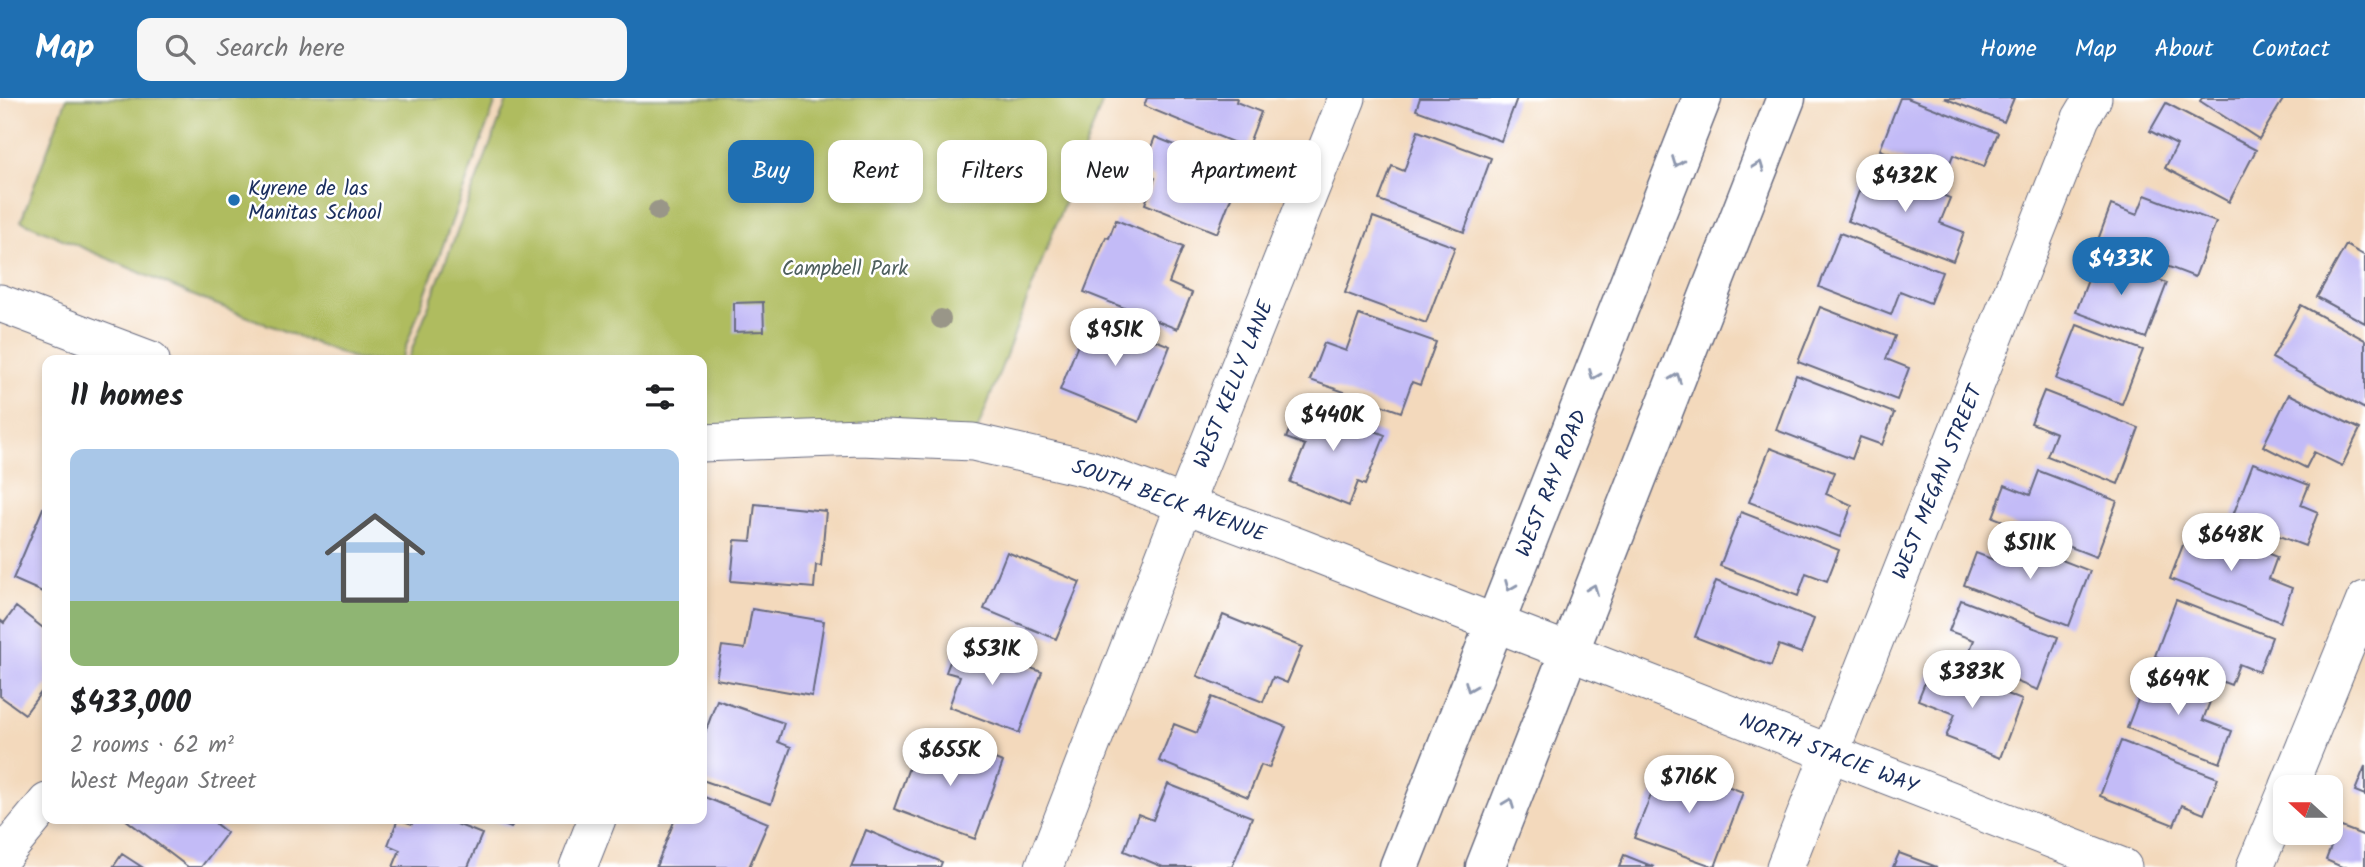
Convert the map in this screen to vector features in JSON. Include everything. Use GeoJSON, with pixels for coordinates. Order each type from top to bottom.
{"type":"FeatureCollection","features":[{"type":"Feature","properties":{"kind":"main road","name":"WEST RAY ROAD"},"geometry":{"type":"LineString","coordinates":[[1399,867],[1702,98]]}},
{"type":"Feature","properties":{"kind":"main road"},"geometry":{"type":"LineString","coordinates":[[1485,867],[1552,646],[1786,98]]}},
{"type":"Feature","properties":{"kind":"street","name":"WEST KELLY LANE"},"geometry":{"type":"LineString","coordinates":[[1044,867],[1185,503],[1347,98]]}},
{"type":"Feature","properties":{"kind":"street","name":"WEST MEGAN STREET"},"geometry":{"type":"LineString","coordinates":[[1785,867],[2081,118],[2093,98]]}},
{"type":"Feature","properties":{"kind":"street"},"geometry":{"type":"LineString","coordinates":[[0,303],[138,355]]}},
{"type":"Feature","properties":{"kind":"street","name":"SOUTH BECK AVENUE"},"geometry":{"type":"LineString","coordinates":[[707,443],[861,437],[973,442],[1090,469],[1185,503],[1552,646]]}},
{"type":"Feature","properties":{"kind":"street"},"geometry":{"type":"LineString","coordinates":[[2293,775],[2365,600]]}},
{"type":"Feature","properties":{"kind":"street","name":"NORTH STACIE WAY"},"geometry":{"type":"LineString","coordinates":[[1552,646],[2123,867]]}},
{"type":"Feature","properties":{"kind":"street"},"geometry":{"type":"LineString","coordinates":[[0,859],[42,808]]}},
{"type":"Feature","properties":{"kind":"street"},"geometry":{"type":"LineString","coordinates":[[578,867],[595,824]]}},
{"type":"Feature","properties":{"kind":"street"},"geometry":{"type":"LineString","coordinates":[[2255,867],[2273,824]]}},
{"type":"Feature","properties":{"kind":"green space","name":"Kyrene de las Manitas School"},"geometry":{"type":"Polygon","coordinates":[[[67,98],[497,98],[403,355],[345,355],[192,295],[21,221],[67,98]]]}},
{"type":"Feature","properties":{"kind":"green space","name":"Campbell Park"},"geometry":{"type":"Polygon","coordinates":[[[508,98],[1104,98],[1088,140],[1061,140],[1061,203],[1064,203],[973,442],[707,443],[707,355],[410,355],[508,98]]]}},
{"type":"Feature","properties":{"kind":"building"},"geometry":{"type":"Polygon","coordinates":[[[1147,98],[1237,98],[1236,102],[1261,112],[1250,140],[1227,140],[1144,106],[1147,98]]]}},
{"type":"Feature","properties":{"kind":"building"},"geometry":{"type":"Polygon","coordinates":[[[1420,98],[1517,98],[1501,141],[1416,110],[1420,98]]]}},
{"type":"Feature","properties":{"kind":"building"},"geometry":{"type":"Polygon","coordinates":[[[1900,98],[1907,98],[1998,133],[1984,167],[1953,155],[1945,175],[1880,150],[1900,98]]]}},
{"type":"Feature","properties":{"kind":"building"},"geometry":{"type":"Polygon","coordinates":[[[1944,98],[2014,98],[2004,122],[1944,98]]]}},
{"type":"Feature","properties":{"kind":"building"},"geometry":{"type":"Polygon","coordinates":[[[2202,98],[2284,98],[2259,139],[2200,101],[2202,98]]]}},
{"type":"Feature","properties":{"kind":"building"},"geometry":{"type":"Polygon","coordinates":[[[2166,103],[2256,150],[2229,202],[2165,168],[2177,145],[2150,131],[2166,103]]]}},
{"type":"Feature","properties":{"kind":"building"},"geometry":{"type":"Polygon","coordinates":[[[1418,131],[1491,158],[1464,232],[1379,200],[1392,166],[1404,171],[1418,131]]]}},
{"type":"Feature","properties":{"kind":"building"},"geometry":{"type":"Polygon","coordinates":[[[1155,137],[1167,142],[1167,203],[1229,203],[1217,233],[1145,204],[1153,203],[1155,137]]]}},
{"type":"Feature","properties":{"kind":"building"},"geometry":{"type":"Polygon","coordinates":[[[1868,167],[1950,198],[1940,223],[1964,232],[1953,261],[1848,221],[1868,167]]]}},
{"type":"Feature","properties":{"kind":"building"},"geometry":{"type":"Polygon","coordinates":[[[2145,195],[2216,222],[2195,277],[2098,240],[2111,205],[2137,215],[2145,195]]]}},
{"type":"Feature","properties":{"kind":"building"},"geometry":{"type":"Polygon","coordinates":[[[1373,217],[1455,247],[1426,323],[1345,293],[1373,217]]]}},
{"type":"Feature","properties":{"kind":"building"},"geometry":{"type":"Polygon","coordinates":[[[1116,220],[1183,247],[1169,283],[1192,293],[1177,329],[1084,292],[1106,237],[1109,238],[1116,220]]]}},
{"type":"Feature","properties":{"kind":"building"},"geometry":{"type":"Polygon","coordinates":[[[1840,233],[1942,272],[1930,303],[1900,291],[1891,315],[1819,287],[1840,233]]]}},
{"type":"Feature","properties":{"kind":"building"},"geometry":{"type":"Polygon","coordinates":[[[2346,245],[2365,256],[2365,323],[2317,297],[2346,245]]]}},
{"type":"Feature","properties":{"kind":"building"},"geometry":{"type":"Polygon","coordinates":[[[2097,256],[2167,283],[2146,338],[2076,312],[2097,256]]]}},
{"type":"Feature","properties":{"kind":"building"},"geometry":{"type":"Polygon","coordinates":[[[763,302],[764,331],[734,332],[734,303],[763,302]]]}},
{"type":"Feature","properties":{"kind":"building"},"geometry":{"type":"Polygon","coordinates":[[[2301,305],[2365,340],[2365,409],[2272,358],[2301,305]]]}},
{"type":"Feature","properties":{"kind":"building"},"geometry":{"type":"Polygon","coordinates":[[[1820,307],[1895,336],[1886,359],[1909,368],[1897,400],[1798,362],[1820,307]]]}},
{"type":"Feature","properties":{"kind":"building"},"geometry":{"type":"Polygon","coordinates":[[[1090,314],[1170,346],[1139,422],[1060,390],[1090,314]]]}},
{"type":"Feature","properties":{"kind":"building"},"geometry":{"type":"Polygon","coordinates":[[[1359,315],[1436,342],[1420,385],[1412,382],[1401,412],[1310,380],[1324,343],[1346,351],[1359,315]]]}},
{"type":"Feature","properties":{"kind":"building"},"geometry":{"type":"Polygon","coordinates":[[[2077,325],[2143,350],[2122,404],[2056,379],[2077,325]]]}},
{"type":"Feature","properties":{"kind":"building"},"geometry":{"type":"Polygon","coordinates":[[[1796,375],[1894,413],[1882,445],[1860,437],[1852,459],[1776,430],[1796,375]]]}},
{"type":"Feature","properties":{"kind":"building"},"geometry":{"type":"Polygon","coordinates":[[[2044,391],[2139,428],[2118,484],[2047,456],[2056,433],[2031,423],[2044,391]]]}},
{"type":"Feature","properties":{"kind":"building"},"geometry":{"type":"Polygon","coordinates":[[[2289,394],[2360,429],[2342,466],[2314,452],[2306,468],[2263,446],[2289,394]]]}},
{"type":"Feature","properties":{"kind":"building"},"geometry":{"type":"Polygon","coordinates":[[[1301,401],[1385,435],[1365,485],[1358,482],[1349,506],[1290,482],[1305,445],[1286,438],[1301,401]]]}},
{"type":"Feature","properties":{"kind":"building"},"geometry":{"type":"Polygon","coordinates":[[[1770,448],[1834,472],[1826,494],[1852,505],[1840,537],[1749,502],[1770,448]]]}},
{"type":"Feature","properties":{"kind":"building"},"geometry":{"type":"Polygon","coordinates":[[[2253,463],[2309,485],[2301,505],[2318,512],[2305,546],[2232,518],[2253,463]]]}},
{"type":"Feature","properties":{"kind":"building"},"geometry":{"type":"Polygon","coordinates":[[[2039,471],[2117,501],[2096,557],[1993,517],[2005,485],[2030,495],[2039,471]]]}},
{"type":"Feature","properties":{"kind":"building"},"geometry":{"type":"Polygon","coordinates":[[[755,504],[826,511],[821,566],[816,565],[814,588],[731,581],[735,540],[751,541],[755,504]]]}},
{"type":"Feature","properties":{"kind":"building"},"geometry":{"type":"Polygon","coordinates":[[[42,510],[42,592],[13,579],[42,510]]]}},
{"type":"Feature","properties":{"kind":"building"},"geometry":{"type":"Polygon","coordinates":[[[1741,512],[1839,550],[1827,581],[1806,573],[1798,596],[1720,566],[1741,512]]]}},
{"type":"Feature","properties":{"kind":"building"},"geometry":{"type":"Polygon","coordinates":[[[2191,524],[2277,557],[2269,579],[2292,588],[2280,622],[2170,579],[2191,524]]]}},
{"type":"Feature","properties":{"kind":"building"},"geometry":{"type":"Polygon","coordinates":[[[2008,539],[2090,571],[2069,626],[1964,585],[1976,553],[1999,562],[2008,539]]]}},
{"type":"Feature","properties":{"kind":"building"},"geometry":{"type":"Polygon","coordinates":[[[1007,552],[1080,582],[1056,639],[984,609],[1007,552]]]}},
{"type":"Feature","properties":{"kind":"building"},"geometry":{"type":"Polygon","coordinates":[[[1716,581],[1814,619],[1801,653],[1779,645],[1771,666],[1695,637],[1716,581]]]}},
{"type":"Feature","properties":{"kind":"building"},"geometry":{"type":"Polygon","coordinates":[[[1961,600],[2058,637],[2038,690],[1965,662],[1974,640],[1949,631],[1961,600]]]}},
{"type":"Feature","properties":{"kind":"building"},"geometry":{"type":"Polygon","coordinates":[[[2176,600],[2272,637],[2259,672],[2239,664],[2231,685],[2155,656],[2176,600]]]}},
{"type":"Feature","properties":{"kind":"building"},"geometry":{"type":"Polygon","coordinates":[[[16,607],[42,627],[42,691],[25,714],[0,696],[0,620],[4,623],[16,607]]]}},
{"type":"Feature","properties":{"kind":"building"},"geometry":{"type":"Polygon","coordinates":[[[752,609],[824,621],[812,696],[716,679],[722,646],[745,649],[752,609]]]}},
{"type":"Feature","properties":{"kind":"building"},"geometry":{"type":"Polygon","coordinates":[[[1223,615],[1302,647],[1287,683],[1273,677],[1263,702],[1197,676],[1223,615]]]}},
{"type":"Feature","properties":{"kind":"building"},"geometry":{"type":"Polygon","coordinates":[[[958,641],[1042,672],[1019,733],[949,707],[960,676],[946,672],[958,641]]]}},
{"type":"Feature","properties":{"kind":"building"},"geometry":{"type":"Polygon","coordinates":[[[1932,665],[2022,700],[2000,758],[1946,737],[1955,714],[1918,700],[1932,665]]]}},
{"type":"Feature","properties":{"kind":"building"},"geometry":{"type":"Polygon","coordinates":[[[2150,669],[2213,694],[2203,720],[2232,731],[2220,763],[2127,728],[2150,669]]]}},
{"type":"Feature","properties":{"kind":"building"},"geometry":{"type":"Polygon","coordinates":[[[1212,697],[1286,727],[1269,768],[1261,765],[1248,797],[1159,761],[1174,724],[1197,733],[1212,697]]]}},
{"type":"Feature","properties":{"kind":"building"},"geometry":{"type":"Polygon","coordinates":[[[717,700],[784,723],[778,742],[791,747],[771,804],[707,782],[707,727],[717,700]]]}},
{"type":"Feature","properties":{"kind":"building"},"geometry":{"type":"Polygon","coordinates":[[[938,738],[1003,762],[975,839],[894,809],[915,751],[931,757],[938,738]]]}},
{"type":"Feature","properties":{"kind":"building"},"geometry":{"type":"Polygon","coordinates":[[[2121,741],[2218,778],[2204,814],[2182,805],[2174,825],[2100,796],[2121,741]]]}},
{"type":"Feature","properties":{"kind":"building"},"geometry":{"type":"Polygon","coordinates":[[[1664,762],[1743,792],[1715,867],[1634,838],[1664,762]]]}},
{"type":"Feature","properties":{"kind":"building"},"geometry":{"type":"Polygon","coordinates":[[[2365,766],[2365,795],[2355,791],[2365,766]]]}},
{"type":"Feature","properties":{"kind":"building"},"geometry":{"type":"Polygon","coordinates":[[[1168,784],[1252,817],[1232,867],[1163,867],[1124,851],[1138,814],[1153,820],[1168,784]]]}},
{"type":"Feature","properties":{"kind":"building"},"geometry":{"type":"Polygon","coordinates":[[[707,798],[768,823],[749,867],[656,867],[673,824],[707,824],[707,798]]]}},
{"type":"Feature","properties":{"kind":"building"},"geometry":{"type":"Polygon","coordinates":[[[132,824],[216,824],[227,833],[201,867],[188,867],[132,824]]]}},
{"type":"Feature","properties":{"kind":"building"},"geometry":{"type":"Polygon","coordinates":[[[396,824],[457,824],[482,834],[468,867],[393,867],[400,850],[388,845],[396,824]]]}},
{"type":"Feature","properties":{"kind":"building"},"geometry":{"type":"Polygon","coordinates":[[[2343,828],[2365,836],[2365,867],[2342,867],[2326,860],[2332,845],[2343,845],[2343,828]]]}},
{"type":"Feature","properties":{"kind":"building"},"geometry":{"type":"Polygon","coordinates":[[[866,830],[942,862],[940,867],[851,867],[866,830]]]}},
{"type":"Feature","properties":{"kind":"building"},"geometry":{"type":"Polygon","coordinates":[[[1899,853],[1937,867],[1893,867],[1899,853]]]}},
{"type":"Feature","properties":{"kind":"building"},"geometry":{"type":"Polygon","coordinates":[[[122,854],[142,867],[113,867],[122,854]]]}},
{"type":"Feature","properties":{"kind":"building"},"geometry":{"type":"Polygon","coordinates":[[[1624,855],[1654,867],[1619,867],[1624,855]]]}},
{"type":"Feature","properties":{"kind":"place","name":"Kyrene de las Manitas School"},"geometry":{"type":"Point","coordinates":[234,200]}}]}
